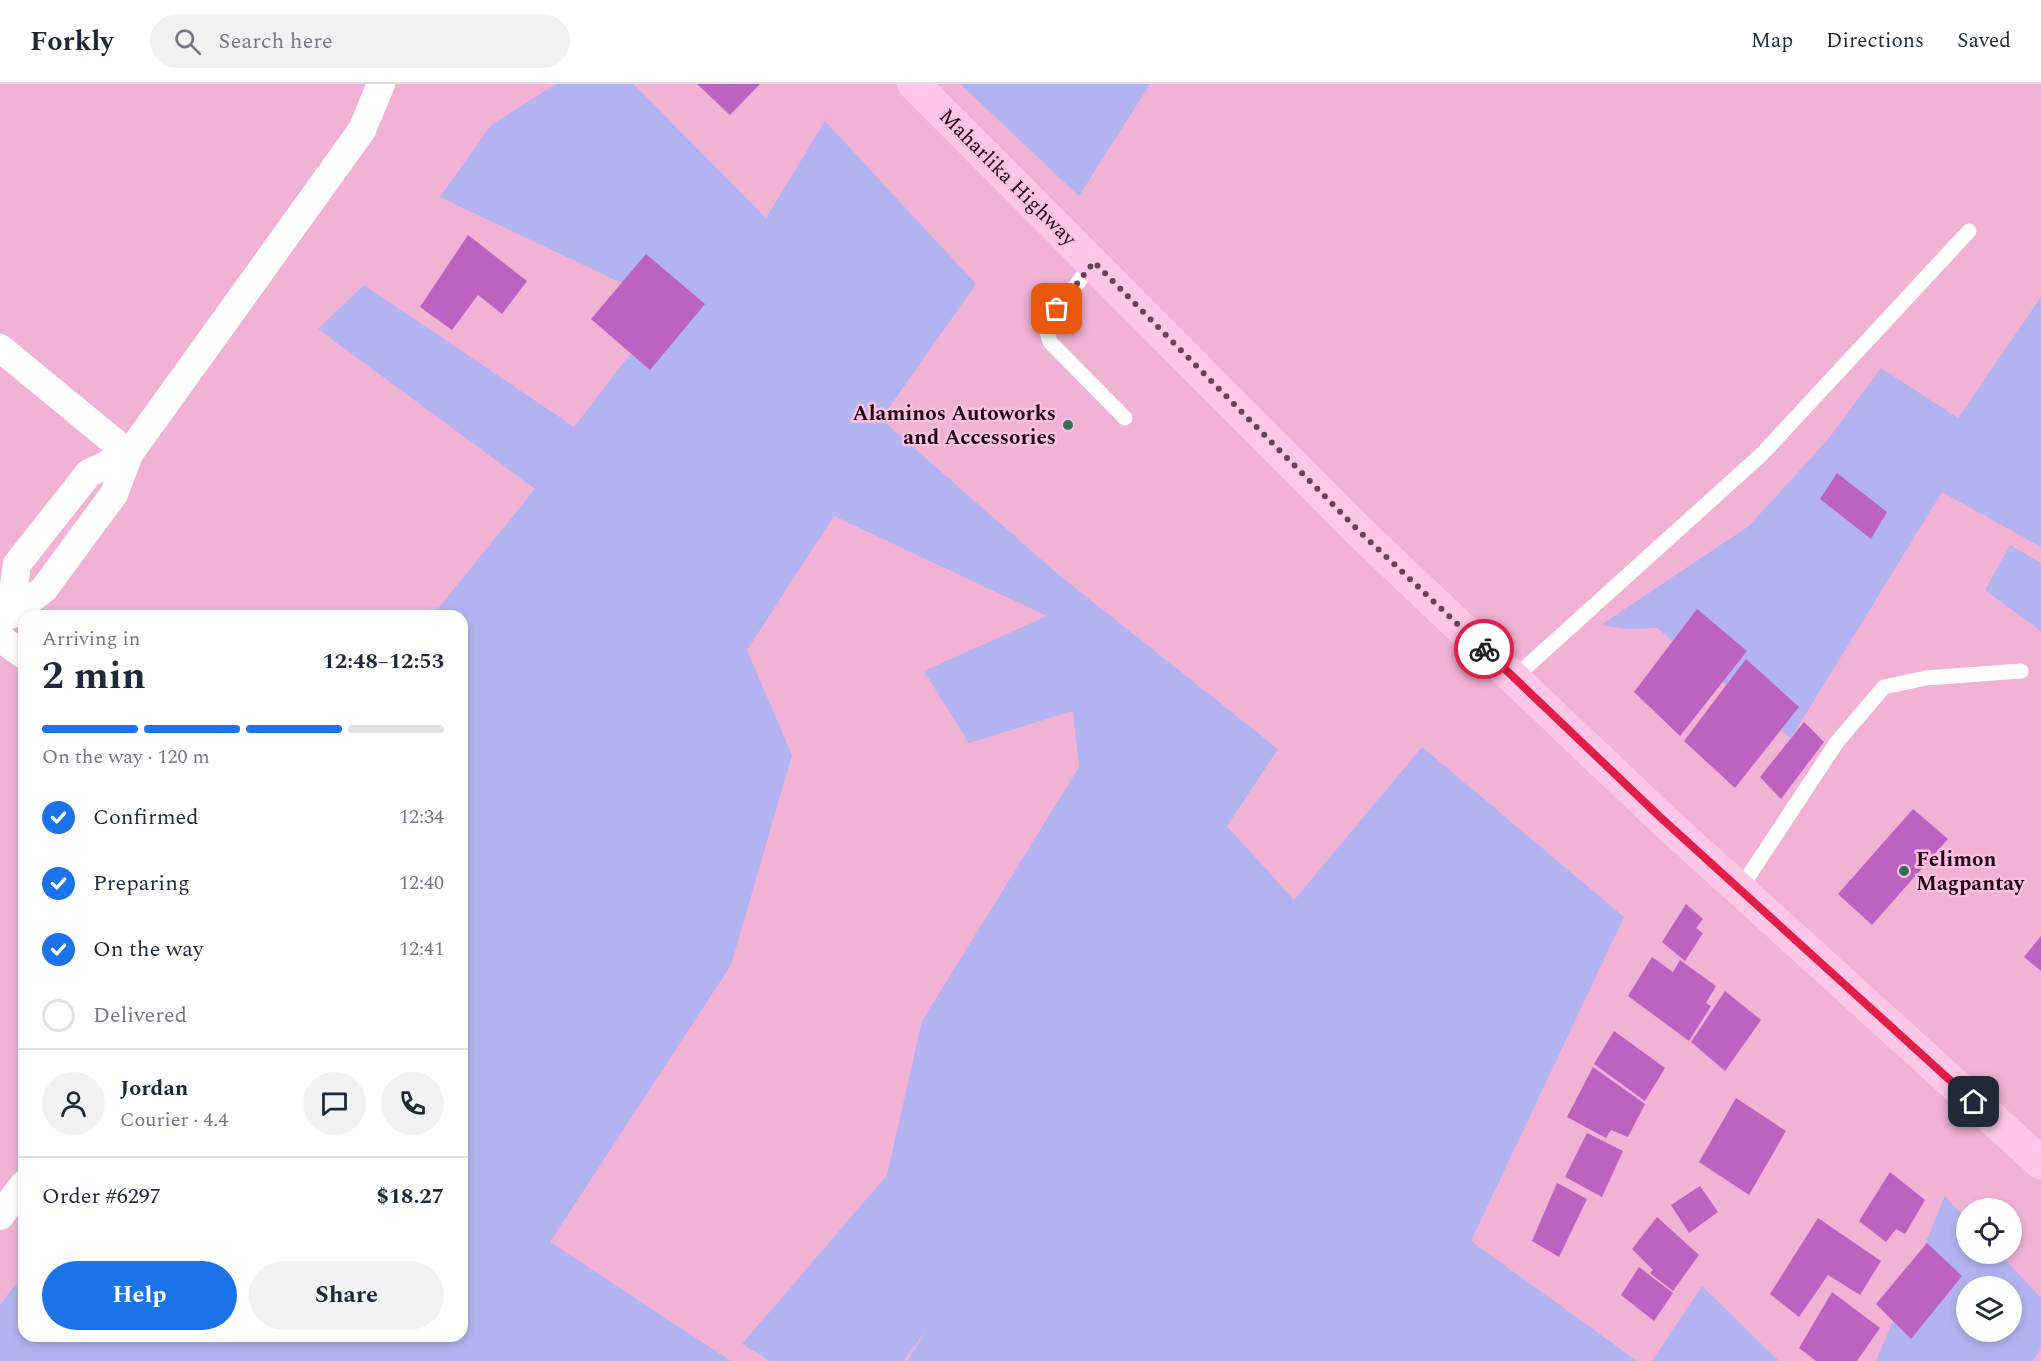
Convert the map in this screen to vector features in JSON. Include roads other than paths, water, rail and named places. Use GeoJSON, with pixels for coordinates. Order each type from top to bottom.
{"type":"FeatureCollection","features":[{"type":"Feature","properties":{"kind":"main road","name":"Maharlika Highway"},"geometry":{"type":"LineString","coordinates":[[914,84],[1094,262],[1360,532],[1740,889],[2041,1163]]}},
{"type":"Feature","properties":{"kind":"street"},"geometry":{"type":"LineString","coordinates":[[21,610],[44,589],[114,494],[129,454],[362,130],[381,84]]}},
{"type":"Feature","properties":{"kind":"street"},"geometry":{"type":"LineString","coordinates":[[0,348],[129,454]]}},
{"type":"Feature","properties":{"kind":"street"},"geometry":{"type":"LineString","coordinates":[[18,612],[3,626],[18,647]]}},
{"type":"Feature","properties":{"kind":"street"},"geometry":{"type":"LineString","coordinates":[[0,1216],[18,1192]]}},
{"type":"Feature","properties":{"kind":"lane"},"geometry":{"type":"LineString","coordinates":[[1514,678],[1762,454],[1969,231]]}},
{"type":"Feature","properties":{"kind":"lane"},"geometry":{"type":"LineString","coordinates":[[1094,262],[1045,325],[1050,342],[1125,418]]}},
{"type":"Feature","properties":{"kind":"lane"},"geometry":{"type":"LineString","coordinates":[[1740,889],[1838,742],[1884,687],[1926,678],[2021,671]]}},
{"type":"Feature","properties":{"kind":"place","name":"Alaminos Autoworks and Accessories"},"geometry":{"type":"Point","coordinates":[1068,425]}},
{"type":"Feature","properties":{"kind":"place","name":"Felimon Magpantay"},"geometry":{"type":"Point","coordinates":[1904,871]}}]}
